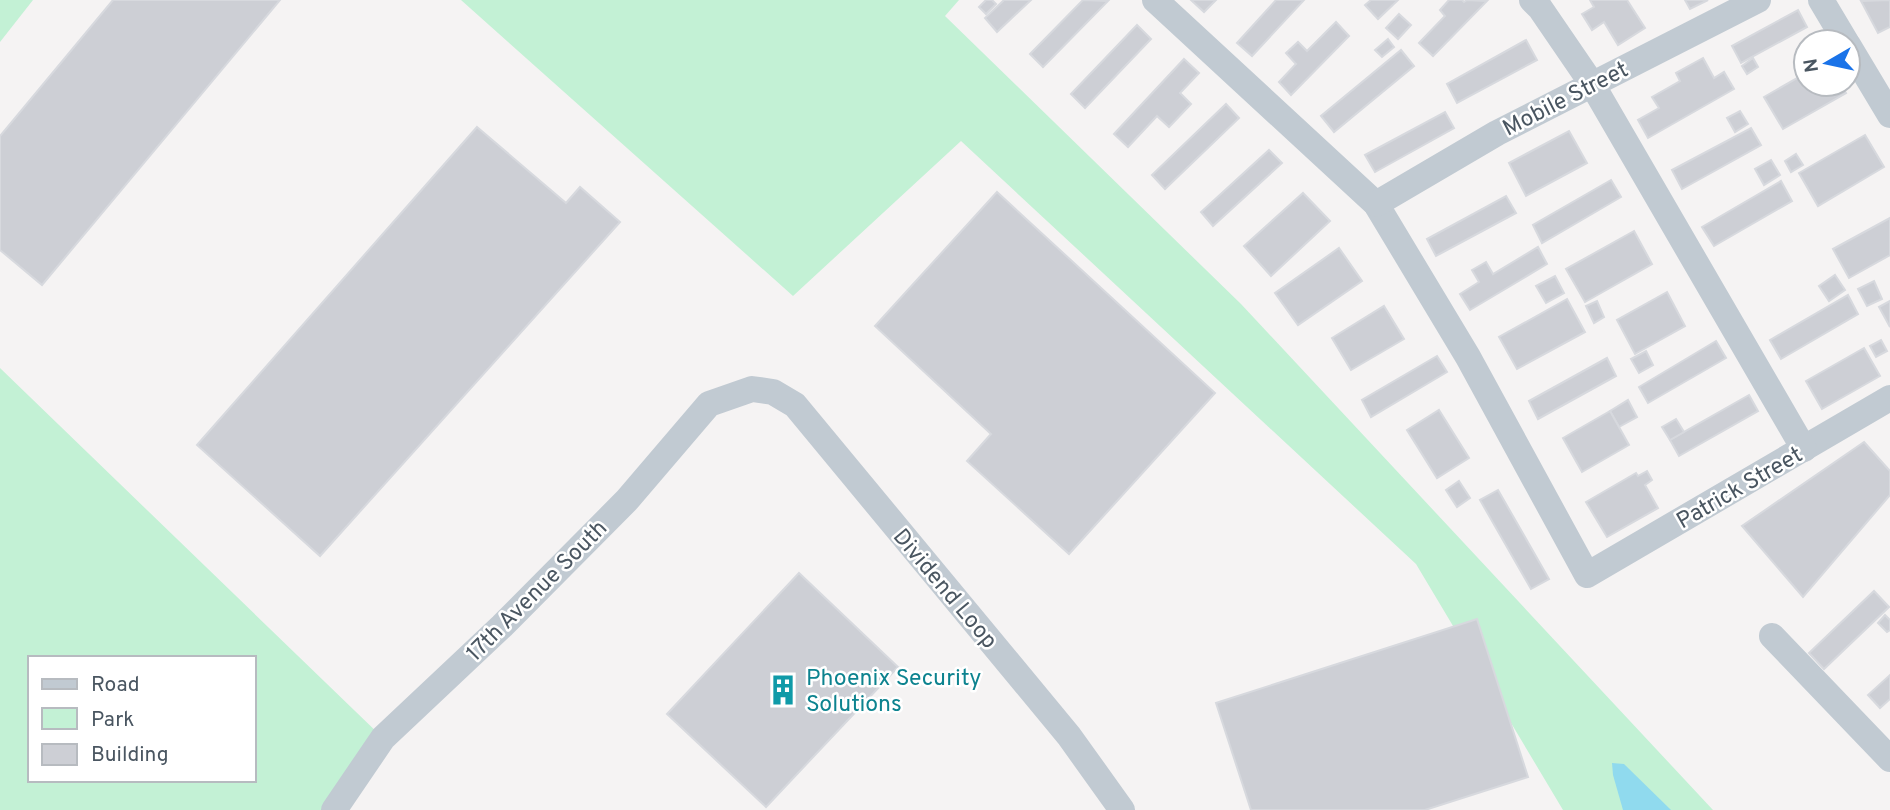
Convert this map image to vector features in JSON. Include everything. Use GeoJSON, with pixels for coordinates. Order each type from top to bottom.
{"type":"FeatureCollection","features":[{"type":"Feature","properties":{"kind":"street"},"geometry":{"type":"LineString","coordinates":[[1155,0],[1376,204]]}},
{"type":"Feature","properties":{"kind":"street"},"geometry":{"type":"LineString","coordinates":[[1532,0],[1592,84],[1804,449]]}},
{"type":"Feature","properties":{"kind":"street","name":"Mobile Street"},"geometry":{"type":"LineString","coordinates":[[1376,204],[1497,133],[1758,0]]}},
{"type":"Feature","properties":{"kind":"street"},"geometry":{"type":"LineString","coordinates":[[1821,0],[1838,28]]}},
{"type":"Feature","properties":{"kind":"street"},"geometry":{"type":"LineString","coordinates":[[1862,68],[1890,115]]}},
{"type":"Feature","properties":{"kind":"street","name":"Patrick Street"},"geometry":{"type":"LineString","coordinates":[[1376,204],[1468,357],[1587,575],[1890,398]]}},
{"type":"Feature","properties":{"kind":"street","name":"17th Avenue South"},"geometry":{"type":"LineString","coordinates":[[334,810],[383,738],[502,625],[627,500],[709,404],[752,389]]}},
{"type":"Feature","properties":{"kind":"street","name":"Dividend Loop"},"geometry":{"type":"LineString","coordinates":[[752,389],[773,392],[795,405],[1069,736],[1122,810]]}},
{"type":"Feature","properties":{"kind":"street"},"geometry":{"type":"LineString","coordinates":[[1772,636],[1890,759]]}},
{"type":"Feature","properties":{"kind":"green space"},"geometry":{"type":"Polygon","coordinates":[[[0,0],[33,0],[0,42],[0,0]]]}},
{"type":"Feature","properties":{"kind":"green space"},"geometry":{"type":"Polygon","coordinates":[[[461,0],[959,0],[945,16],[1241,304],[1713,810],[1563,810],[1416,564],[961,141],[793,296],[461,0]]]}},
{"type":"Feature","properties":{"kind":"green space"},"geometry":{"type":"Polygon","coordinates":[[[0,368],[383,738],[334,810],[0,810],[0,368]]]}},
{"type":"Feature","properties":{"kind":"water"},"geometry":{"type":"Polygon","coordinates":[[[1612,763],[1624,764],[1671,810],[1623,810],[1612,763]]]}},
{"type":"Feature","properties":{"kind":"building"},"geometry":{"type":"Polygon","coordinates":[[[113,0],[280,0],[42,285],[0,250],[0,136],[113,0]]]}},
{"type":"Feature","properties":{"kind":"building"},"geometry":{"type":"Polygon","coordinates":[[[986,0],[992,0],[996,4],[986,14],[979,7],[986,0]]]}},
{"type":"Feature","properties":{"kind":"building"},"geometry":{"type":"Polygon","coordinates":[[[1004,0],[1031,0],[997,32],[985,18],[1004,0]]]}},
{"type":"Feature","properties":{"kind":"building"},"geometry":{"type":"Polygon","coordinates":[[[1083,0],[1108,1],[1043,67],[1030,54],[1083,0]]]}},
{"type":"Feature","properties":{"kind":"building"},"geometry":{"type":"Polygon","coordinates":[[[1191,0],[1216,0],[1204,12],[1191,0]]]}},
{"type":"Feature","properties":{"kind":"building"},"geometry":{"type":"Polygon","coordinates":[[[1276,0],[1304,0],[1252,56],[1237,43],[1276,0]]]}},
{"type":"Feature","properties":{"kind":"building"},"geometry":{"type":"Polygon","coordinates":[[[1371,0],[1398,0],[1378,19],[1365,5],[1371,0]]]}},
{"type":"Feature","properties":{"kind":"building"},"geometry":{"type":"Polygon","coordinates":[[[1449,0],[1487,1],[1433,56],[1419,43],[1445,16],[1440,10],[1449,0]]]}},
{"type":"Feature","properties":{"kind":"building"},"geometry":{"type":"Polygon","coordinates":[[[1590,0],[1627,0],[1645,28],[1618,45],[1604,22],[1592,30],[1582,14],[1594,7],[1590,0]]]}},
{"type":"Feature","properties":{"kind":"building"},"geometry":{"type":"Polygon","coordinates":[[[1685,0],[1708,0],[1690,9],[1685,0]]]}},
{"type":"Feature","properties":{"kind":"building"},"geometry":{"type":"Polygon","coordinates":[[[1890,0],[1890,27],[1878,33],[1861,1],[1890,0]]]}},
{"type":"Feature","properties":{"kind":"building"},"geometry":{"type":"Polygon","coordinates":[[[1798,10],[1807,27],[1792,28],[1792,35],[1741,63],[1732,46],[1798,10]]]}},
{"type":"Feature","properties":{"kind":"building"},"geometry":{"type":"Polygon","coordinates":[[[1399,14],[1411,25],[1398,39],[1386,28],[1399,14]]]}},
{"type":"Feature","properties":{"kind":"building"},"geometry":{"type":"Polygon","coordinates":[[[1336,22],[1349,36],[1291,95],[1279,82],[1296,64],[1286,53],[1298,42],[1307,51],[1336,22]]]}},
{"type":"Feature","properties":{"kind":"building"},"geometry":{"type":"Polygon","coordinates":[[[1137,25],[1151,39],[1085,108],[1071,94],[1137,25]]]}},
{"type":"Feature","properties":{"kind":"building"},"geometry":{"type":"Polygon","coordinates":[[[1388,39],[1394,47],[1382,57],[1375,50],[1388,39]]]}},
{"type":"Feature","properties":{"kind":"building"},"geometry":{"type":"Polygon","coordinates":[[[1526,40],[1537,60],[1457,103],[1447,84],[1526,40]]]}},
{"type":"Feature","properties":{"kind":"building"},"geometry":{"type":"Polygon","coordinates":[[[1401,50],[1414,66],[1334,132],[1321,116],[1401,50]]]}},
{"type":"Feature","properties":{"kind":"building"},"geometry":{"type":"Polygon","coordinates":[[[1703,58],[1714,78],[1724,72],[1734,89],[1648,138],[1638,120],[1659,108],[1652,97],[1680,81],[1676,73],[1703,58]]]}},
{"type":"Feature","properties":{"kind":"building"},"geometry":{"type":"Polygon","coordinates":[[[1753,58],[1758,67],[1747,74],[1742,66],[1753,58]]]}},
{"type":"Feature","properties":{"kind":"building"},"geometry":{"type":"Polygon","coordinates":[[[1184,59],[1199,73],[1180,93],[1191,104],[1169,127],[1157,116],[1128,147],[1114,134],[1184,59]]]}},
{"type":"Feature","properties":{"kind":"building"},"geometry":{"type":"Polygon","coordinates":[[[1792,81],[1792,98],[1837,98],[1783,129],[1764,97],[1792,81]]]}},
{"type":"Feature","properties":{"kind":"building"},"geometry":{"type":"Polygon","coordinates":[[[1226,104],[1239,118],[1165,189],[1152,175],[1226,104]]]}},
{"type":"Feature","properties":{"kind":"building"},"geometry":{"type":"Polygon","coordinates":[[[1740,111],[1748,124],[1735,132],[1727,118],[1740,111]]]}},
{"type":"Feature","properties":{"kind":"building"},"geometry":{"type":"Polygon","coordinates":[[[1445,112],[1454,128],[1375,172],[1365,155],[1445,112]]]}},
{"type":"Feature","properties":{"kind":"building"},"geometry":{"type":"Polygon","coordinates":[[[477,127],[566,203],[580,187],[620,222],[320,556],[197,445],[477,127]]]}},
{"type":"Feature","properties":{"kind":"building"},"geometry":{"type":"Polygon","coordinates":[[[1751,128],[1761,145],[1682,189],[1672,170],[1751,128]]]}},
{"type":"Feature","properties":{"kind":"building"},"geometry":{"type":"Polygon","coordinates":[[[1569,131],[1587,163],[1526,196],[1509,163],[1569,131]]]}},
{"type":"Feature","properties":{"kind":"building"},"geometry":{"type":"Polygon","coordinates":[[[1865,135],[1884,167],[1818,206],[1799,173],[1865,135]]]}},
{"type":"Feature","properties":{"kind":"building"},"geometry":{"type":"Polygon","coordinates":[[[1269,150],[1282,163],[1213,226],[1201,212],[1269,150]]]}},
{"type":"Feature","properties":{"kind":"building"},"geometry":{"type":"Polygon","coordinates":[[[1796,154],[1803,165],[1791,172],[1785,161],[1796,154]]]}},
{"type":"Feature","properties":{"kind":"building"},"geometry":{"type":"Polygon","coordinates":[[[1771,160],[1780,175],[1764,185],[1755,169],[1771,160]]]}},
{"type":"Feature","properties":{"kind":"building"},"geometry":{"type":"Polygon","coordinates":[[[1611,180],[1621,197],[1542,243],[1533,225],[1611,180]]]}},
{"type":"Feature","properties":{"kind":"building"},"geometry":{"type":"Polygon","coordinates":[[[1781,181],[1792,201],[1714,246],[1702,227],[1781,181]]]}},
{"type":"Feature","properties":{"kind":"building"},"geometry":{"type":"Polygon","coordinates":[[[997,192],[1215,393],[1069,554],[967,461],[991,434],[875,326],[997,192]]]}},
{"type":"Feature","properties":{"kind":"building"},"geometry":{"type":"Polygon","coordinates":[[[1303,193],[1330,221],[1271,276],[1244,246],[1303,193]]]}},
{"type":"Feature","properties":{"kind":"building"},"geometry":{"type":"Polygon","coordinates":[[[1506,196],[1516,213],[1436,256],[1427,239],[1506,196]]]}},
{"type":"Feature","properties":{"kind":"building"},"geometry":{"type":"Polygon","coordinates":[[[1890,218],[1890,255],[1849,278],[1833,249],[1890,218]]]}},
{"type":"Feature","properties":{"kind":"building"},"geometry":{"type":"Polygon","coordinates":[[[1634,231],[1652,264],[1585,302],[1566,269],[1634,231]]]}},
{"type":"Feature","properties":{"kind":"building"},"geometry":{"type":"Polygon","coordinates":[[[1538,247],[1547,264],[1470,310],[1460,294],[1479,282],[1472,270],[1486,262],[1493,274],[1538,247]]]}},
{"type":"Feature","properties":{"kind":"building"},"geometry":{"type":"Polygon","coordinates":[[[1339,248],[1362,281],[1298,325],[1275,293],[1339,248]]]}},
{"type":"Feature","properties":{"kind":"building"},"geometry":{"type":"Polygon","coordinates":[[[1835,275],[1845,290],[1829,301],[1819,286],[1835,275]]]}},
{"type":"Feature","properties":{"kind":"building"},"geometry":{"type":"Polygon","coordinates":[[[1555,276],[1564,293],[1546,303],[1536,286],[1555,276]]]}},
{"type":"Feature","properties":{"kind":"building"},"geometry":{"type":"Polygon","coordinates":[[[1874,281],[1882,299],[1867,306],[1858,289],[1874,281]]]}},
{"type":"Feature","properties":{"kind":"building"},"geometry":{"type":"Polygon","coordinates":[[[1667,292],[1685,326],[1635,354],[1617,320],[1667,292]]]}},
{"type":"Feature","properties":{"kind":"building"},"geometry":{"type":"Polygon","coordinates":[[[1848,295],[1858,314],[1781,359],[1770,340],[1848,295]]]}},
{"type":"Feature","properties":{"kind":"building"},"geometry":{"type":"Polygon","coordinates":[[[1567,299],[1585,332],[1517,369],[1499,337],[1567,299]]]}},
{"type":"Feature","properties":{"kind":"building"},"geometry":{"type":"Polygon","coordinates":[[[1597,301],[1604,317],[1594,323],[1586,306],[1597,301]]]}},
{"type":"Feature","properties":{"kind":"building"},"geometry":{"type":"Polygon","coordinates":[[[1890,301],[1890,327],[1879,307],[1890,301]]]}},
{"type":"Feature","properties":{"kind":"building"},"geometry":{"type":"Polygon","coordinates":[[[1384,306],[1404,339],[1351,370],[1332,338],[1384,306]]]}},
{"type":"Feature","properties":{"kind":"building"},"geometry":{"type":"Polygon","coordinates":[[[1881,340],[1887,351],[1876,357],[1870,346],[1881,340]]]}},
{"type":"Feature","properties":{"kind":"building"},"geometry":{"type":"Polygon","coordinates":[[[1716,341],[1726,358],[1648,403],[1639,387],[1716,341]]]}},
{"type":"Feature","properties":{"kind":"building"},"geometry":{"type":"Polygon","coordinates":[[[1864,348],[1880,376],[1822,409],[1806,381],[1864,348]]]}},
{"type":"Feature","properties":{"kind":"building"},"geometry":{"type":"Polygon","coordinates":[[[1646,351],[1653,365],[1639,373],[1631,359],[1646,351]]]}},
{"type":"Feature","properties":{"kind":"building"},"geometry":{"type":"Polygon","coordinates":[[[1437,356],[1447,372],[1371,417],[1362,400],[1437,356]]]}},
{"type":"Feature","properties":{"kind":"building"},"geometry":{"type":"Polygon","coordinates":[[[1607,358],[1616,376],[1538,419],[1529,401],[1607,358]]]}},
{"type":"Feature","properties":{"kind":"building"},"geometry":{"type":"Polygon","coordinates":[[[1749,395],[1758,411],[1679,456],[1670,440],[1749,395]]]}},
{"type":"Feature","properties":{"kind":"building"},"geometry":{"type":"Polygon","coordinates":[[[1628,400],[1637,417],[1619,427],[1610,411],[1628,400]]]}},
{"type":"Feature","properties":{"kind":"building"},"geometry":{"type":"Polygon","coordinates":[[[1439,410],[1469,458],[1437,478],[1407,430],[1439,410]]]}},
{"type":"Feature","properties":{"kind":"building"},"geometry":{"type":"Polygon","coordinates":[[[1610,411],[1629,445],[1582,472],[1563,438],[1610,411]]]}},
{"type":"Feature","properties":{"kind":"building"},"geometry":{"type":"Polygon","coordinates":[[[1676,419],[1684,432],[1670,440],[1662,427],[1676,419]]]}},
{"type":"Feature","properties":{"kind":"building"},"geometry":{"type":"Polygon","coordinates":[[[1864,442],[1890,471],[1890,495],[1803,597],[1742,526],[1864,442]]]}},
{"type":"Feature","properties":{"kind":"building"},"geometry":{"type":"Polygon","coordinates":[[[1647,471],[1652,480],[1645,485],[1658,508],[1607,537],[1586,502],[1636,473],[1638,476],[1647,471]]]}},
{"type":"Feature","properties":{"kind":"building"},"geometry":{"type":"Polygon","coordinates":[[[1459,481],[1470,498],[1457,507],[1446,490],[1459,481]]]}},
{"type":"Feature","properties":{"kind":"building"},"geometry":{"type":"Polygon","coordinates":[[[1498,490],[1549,579],[1531,589],[1480,500],[1498,490]]]}},
{"type":"Feature","properties":{"kind":"building","name":"Phoenix Security Solutions"},"geometry":{"type":"Polygon","coordinates":[[[799,573],[898,667],[766,807],[667,714],[799,573]]]}},
{"type":"Feature","properties":{"kind":"building"},"geometry":{"type":"Polygon","coordinates":[[[1874,591],[1889,607],[1824,669],[1809,653],[1874,591]]]}},
{"type":"Feature","properties":{"kind":"building"},"geometry":{"type":"Polygon","coordinates":[[[1885,615],[1890,620],[1890,630],[1887,632],[1878,623],[1885,615]]]}},
{"type":"Feature","properties":{"kind":"building"},"geometry":{"type":"Polygon","coordinates":[[[1477,619],[1528,777],[1425,810],[1251,810],[1216,703],[1477,619]]]}},
{"type":"Feature","properties":{"kind":"building"},"geometry":{"type":"Polygon","coordinates":[[[1890,675],[1890,699],[1880,708],[1868,695],[1890,675]]]}},
{"type":"Feature","properties":{"kind":"place","name":"Phoenix Security Solutions"},"geometry":{"type":"Point","coordinates":[783,690]}}]}
